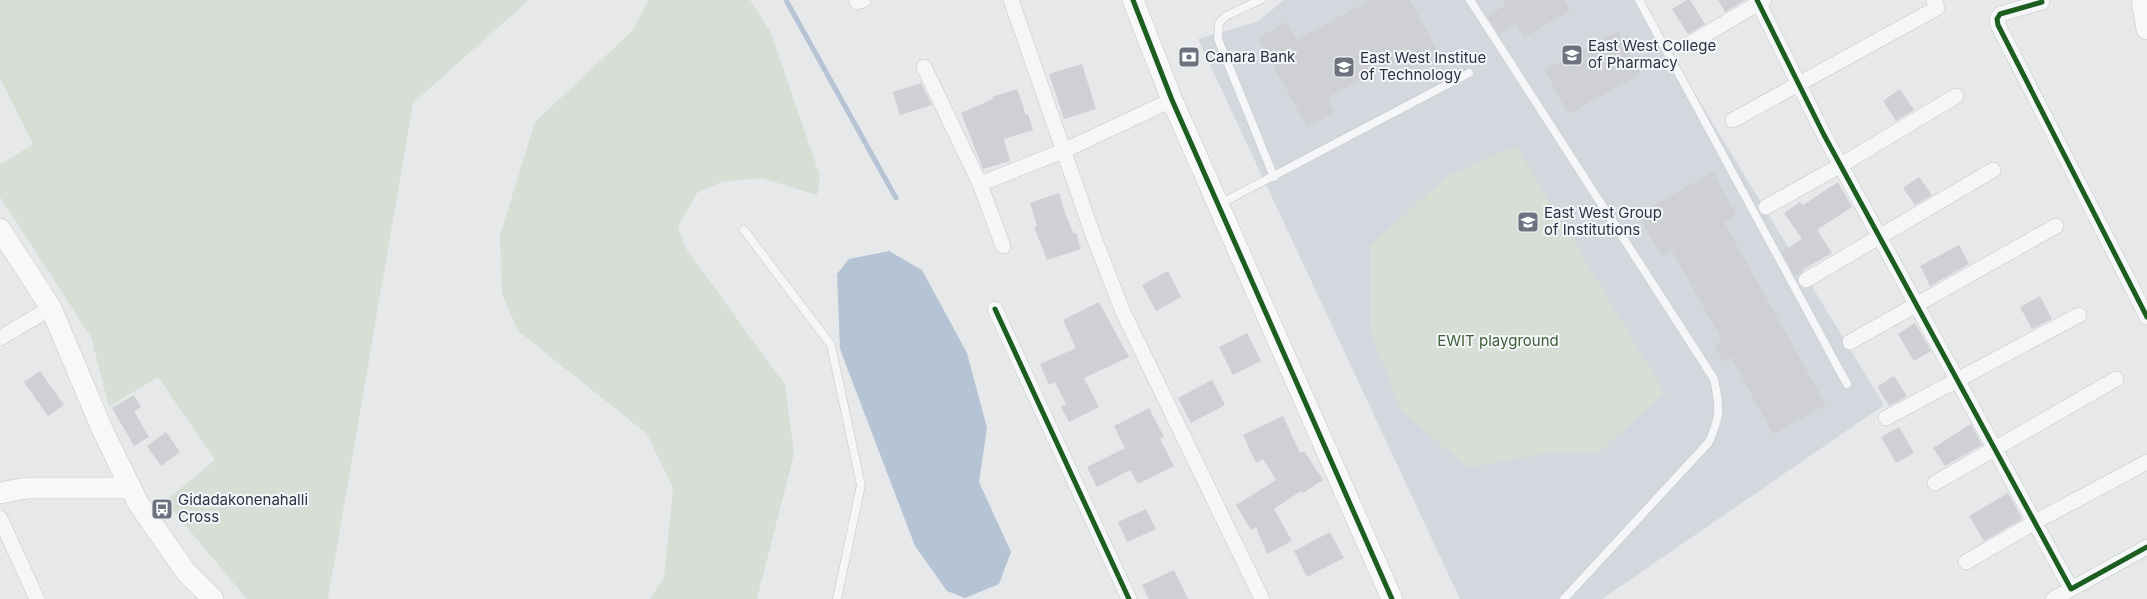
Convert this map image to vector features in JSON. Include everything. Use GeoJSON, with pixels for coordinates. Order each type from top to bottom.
{"type":"FeatureCollection","features":[{"type":"Feature","properties":{"kind":"street"},"geometry":{"type":"LineString","coordinates":[[1012,0],[1063,151],[1123,312],[1262,599]]}},
{"type":"Feature","properties":{"kind":"street"},"geometry":{"type":"LineString","coordinates":[[1133,0],[1172,100],[1392,599]]}},
{"type":"Feature","properties":{"kind":"street"},"geometry":{"type":"LineString","coordinates":[[1733,120],[1938,8],[1934,0]]}},
{"type":"Feature","properties":{"kind":"street"},"geometry":{"type":"LineString","coordinates":[[2142,0],[2147,29]]}},
{"type":"Feature","properties":{"kind":"street"},"geometry":{"type":"LineString","coordinates":[[1689,44],[1760,1],[1799,84],[1841,165],[2071,589]]}},
{"type":"Feature","properties":{"kind":"street"},"geometry":{"type":"LineString","coordinates":[[2044,1],[2000,14],[1997,19],[1998,25],[2147,317]]}},
{"type":"Feature","properties":{"kind":"street"},"geometry":{"type":"LineString","coordinates":[[924,67],[980,184],[1003,246]]}},
{"type":"Feature","properties":{"kind":"street"},"geometry":{"type":"LineString","coordinates":[[1766,207],[1841,165],[1956,96]]}},
{"type":"Feature","properties":{"kind":"street"},"geometry":{"type":"LineString","coordinates":[[980,184],[1063,151],[1172,100]]}},
{"type":"Feature","properties":{"kind":"street"},"geometry":{"type":"LineString","coordinates":[[1806,280],[1993,170]]}},
{"type":"Feature","properties":{"kind":"street"},"geometry":{"type":"LineString","coordinates":[[1850,342],[1917,306],[2056,226]]}},
{"type":"Feature","properties":{"kind":"street"},"geometry":{"type":"LineString","coordinates":[[0,229],[52,308],[102,429],[138,502],[186,572],[213,599]]}},
{"type":"Feature","properties":{"kind":"street"},"geometry":{"type":"LineString","coordinates":[[0,338],[52,308]]}},
{"type":"Feature","properties":{"kind":"street"},"geometry":{"type":"LineString","coordinates":[[995,309],[1129,599]]}},
{"type":"Feature","properties":{"kind":"street"},"geometry":{"type":"LineString","coordinates":[[1886,418],[2079,315]]}},
{"type":"Feature","properties":{"kind":"street"},"geometry":{"type":"LineString","coordinates":[[1936,483],[2116,379]]}},
{"type":"Feature","properties":{"kind":"street"},"geometry":{"type":"LineString","coordinates":[[1966,562],[2035,522],[2147,462]]}},
{"type":"Feature","properties":{"kind":"street"},"geometry":{"type":"LineString","coordinates":[[1,489],[131,488]]}},
{"type":"Feature","properties":{"kind":"street"},"geometry":{"type":"LineString","coordinates":[[0,518],[37,599]]}},
{"type":"Feature","properties":{"kind":"street"},"geometry":{"type":"LineString","coordinates":[[2053,599],[2147,547]]}},
{"type":"Feature","properties":{"kind":"lane"},"geometry":{"type":"LineString","coordinates":[[1260,0],[1226,16],[1219,23],[1218,39],[1274,177]]}},
{"type":"Feature","properties":{"kind":"lane"},"geometry":{"type":"LineString","coordinates":[[1470,0],[1714,379],[1720,404],[1718,423],[1709,442],[1564,599]]}},
{"type":"Feature","properties":{"kind":"lane"},"geometry":{"type":"LineString","coordinates":[[1639,0],[1847,384]]}},
{"type":"Feature","properties":{"kind":"lane"},"geometry":{"type":"LineString","coordinates":[[1218,205],[1469,73]]}},
{"type":"Feature","properties":{"kind":"lane"},"geometry":{"type":"LineString","coordinates":[[744,230],[831,345],[861,485],[837,599]]}},
{"type":"Feature","properties":{"kind":"shaded area","name":"East West Group of Institutions"},"geometry":{"type":"Polygon","coordinates":[[[1284,0],[1638,0],[1884,405],[1602,599],[1460,599],[1198,39],[1257,22],[1284,0]]]}},
{"type":"Feature","properties":{"kind":"green space"},"geometry":{"type":"Polygon","coordinates":[[[0,0],[529,0],[413,103],[328,599],[247,599],[165,501],[215,460],[158,377],[109,407],[91,337],[0,197],[0,165],[33,144],[0,78],[0,0]]]}},
{"type":"Feature","properties":{"kind":"green space"},"geometry":{"type":"Polygon","coordinates":[[[649,0],[750,0],[771,33],[820,176],[817,195],[761,178],[721,182],[697,193],[678,227],[685,247],[785,385],[794,454],[757,599],[650,599],[664,577],[673,488],[647,434],[518,331],[502,294],[500,235],[535,122],[632,31],[649,0]]]}},
{"type":"Feature","properties":{"kind":"green space","name":"EWIT playground"},"geometry":{"type":"Polygon","coordinates":[[[1516,146],[1665,393],[1599,452],[1541,454],[1468,468],[1401,410],[1370,330],[1370,246],[1446,177],[1516,146]]]}},
{"type":"Feature","properties":{"kind":"water"},"geometry":{"type":"Polygon","coordinates":[[[889,251],[922,270],[967,353],[987,428],[979,482],[1011,552],[999,584],[965,598],[947,591],[915,546],[840,349],[837,274],[849,259],[889,251]]]}},
{"type":"Feature","properties":{"kind":"building"},"geometry":{"type":"Polygon","coordinates":[[[1370,0],[1410,0],[1440,55],[1409,72],[1401,58],[1327,98],[1335,112],[1307,127],[1258,38],[1287,22],[1297,40],[1370,0]]]}},
{"type":"Feature","properties":{"kind":"building"},"geometry":{"type":"Polygon","coordinates":[[[1503,0],[1564,0],[1570,11],[1524,37],[1516,24],[1499,34],[1487,16],[1506,5],[1503,0]]]}},
{"type":"Feature","properties":{"kind":"building"},"geometry":{"type":"Polygon","coordinates":[[[1690,0],[1705,24],[1688,34],[1672,9],[1690,0]]]}},
{"type":"Feature","properties":{"kind":"building"},"geometry":{"type":"Polygon","coordinates":[[[1718,0],[1745,0],[1725,12],[1718,0]]]}},
{"type":"Feature","properties":{"kind":"building"},"geometry":{"type":"Polygon","coordinates":[[[1618,31],[1641,74],[1568,114],[1545,70],[1618,31]]]}},
{"type":"Feature","properties":{"kind":"building"},"geometry":{"type":"Polygon","coordinates":[[[1082,64],[1096,109],[1064,119],[1049,74],[1082,64]]]}},
{"type":"Feature","properties":{"kind":"building"},"geometry":{"type":"Polygon","coordinates":[[[921,83],[932,105],[900,115],[893,92],[921,83]]]}},
{"type":"Feature","properties":{"kind":"building"},"geometry":{"type":"Polygon","coordinates":[[[1017,89],[1033,130],[1004,139],[1010,161],[983,169],[961,113],[993,99],[992,97],[1017,89]]]}},
{"type":"Feature","properties":{"kind":"building"},"geometry":{"type":"Polygon","coordinates":[[[1900,89],[1914,110],[1896,121],[1883,101],[1900,89]]]}},
{"type":"Feature","properties":{"kind":"building"},"geometry":{"type":"Polygon","coordinates":[[[1713,172],[1736,215],[1724,222],[1826,405],[1773,434],[1731,357],[1723,362],[1714,345],[1722,340],[1672,251],[1662,257],[1638,214],[1713,172]]]}},
{"type":"Feature","properties":{"kind":"building"},"geometry":{"type":"Polygon","coordinates":[[[1919,177],[1932,195],[1915,205],[1903,188],[1919,177]]]}},
{"type":"Feature","properties":{"kind":"building"},"geometry":{"type":"Polygon","coordinates":[[[1838,182],[1852,207],[1817,230],[1832,253],[1794,275],[1782,252],[1802,239],[1784,213],[1800,202],[1803,205],[1838,182]]]}},
{"type":"Feature","properties":{"kind":"building"},"geometry":{"type":"Polygon","coordinates":[[[1059,193],[1066,216],[1074,234],[1076,233],[1081,249],[1047,260],[1034,227],[1037,226],[1030,203],[1059,193]]]}},
{"type":"Feature","properties":{"kind":"building"},"geometry":{"type":"Polygon","coordinates":[[[1959,245],[1969,264],[1930,286],[1920,266],[1959,245]]]}},
{"type":"Feature","properties":{"kind":"building"},"geometry":{"type":"Polygon","coordinates":[[[1168,271],[1181,297],[1156,311],[1142,285],[1168,271]]]}},
{"type":"Feature","properties":{"kind":"building"},"geometry":{"type":"Polygon","coordinates":[[[2040,296],[2052,319],[2032,329],[2020,307],[2040,296]]]}},
{"type":"Feature","properties":{"kind":"building"},"geometry":{"type":"Polygon","coordinates":[[[1099,302],[1129,357],[1084,378],[1099,407],[1069,422],[1061,407],[1066,404],[1055,382],[1049,385],[1040,364],[1076,348],[1063,320],[1099,302]]]}},
{"type":"Feature","properties":{"kind":"building"},"geometry":{"type":"Polygon","coordinates":[[[1915,323],[1931,351],[1914,361],[1898,334],[1915,323]]]}},
{"type":"Feature","properties":{"kind":"building"},"geometry":{"type":"Polygon","coordinates":[[[1247,333],[1261,361],[1233,375],[1219,347],[1247,333]]]}},
{"type":"Feature","properties":{"kind":"building"},"geometry":{"type":"Polygon","coordinates":[[[40,371],[64,405],[48,416],[24,382],[40,371]]]}},
{"type":"Feature","properties":{"kind":"building"},"geometry":{"type":"Polygon","coordinates":[[[1894,376],[1907,396],[1889,406],[1877,387],[1894,376]]]}},
{"type":"Feature","properties":{"kind":"building"},"geometry":{"type":"Polygon","coordinates":[[[1212,380],[1225,405],[1191,423],[1178,398],[1212,380]]]}},
{"type":"Feature","properties":{"kind":"building"},"geometry":{"type":"Polygon","coordinates":[[[134,395],[141,407],[134,411],[149,437],[134,446],[112,408],[134,395]]]}},
{"type":"Feature","properties":{"kind":"building"},"geometry":{"type":"Polygon","coordinates":[[[1149,408],[1164,437],[1160,439],[1174,466],[1138,484],[1130,470],[1097,487],[1087,467],[1125,448],[1114,426],[1149,408]]]}},
{"type":"Feature","properties":{"kind":"building"},"geometry":{"type":"Polygon","coordinates":[[[1283,416],[1300,453],[1304,451],[1323,480],[1303,493],[1301,491],[1274,509],[1292,541],[1267,554],[1256,527],[1251,530],[1236,505],[1276,480],[1263,459],[1256,463],[1243,435],[1283,416]]]}},
{"type":"Feature","properties":{"kind":"building"},"geometry":{"type":"Polygon","coordinates":[[[1971,424],[1982,445],[1945,466],[1933,448],[1971,424]]]}},
{"type":"Feature","properties":{"kind":"building"},"geometry":{"type":"Polygon","coordinates":[[[1899,427],[1914,453],[1896,463],[1881,437],[1899,427]]]}},
{"type":"Feature","properties":{"kind":"building"},"geometry":{"type":"Polygon","coordinates":[[[166,432],[180,452],[161,466],[147,446],[166,432]]]}},
{"type":"Feature","properties":{"kind":"building"},"geometry":{"type":"Polygon","coordinates":[[[2008,493],[2022,519],[1984,541],[1969,516],[2008,493]]]}},
{"type":"Feature","properties":{"kind":"building"},"geometry":{"type":"Polygon","coordinates":[[[1146,509],[1156,529],[1127,542],[1118,522],[1146,509]]]}},
{"type":"Feature","properties":{"kind":"building"},"geometry":{"type":"Polygon","coordinates":[[[1330,532],[1344,558],[1307,577],[1294,551],[1330,532]]]}},
{"type":"Feature","properties":{"kind":"building"},"geometry":{"type":"Polygon","coordinates":[[[1174,570],[1188,599],[1149,599],[1142,585],[1174,570]]]}},
{"type":"Feature","properties":{"kind":"waterway"},"geometry":{"type":"LineString","coordinates":[[786,0],[896,198]]}},
{"type":"Feature","properties":{"kind":"cycle path"},"geometry":{"type":"LineString","coordinates":[[1133,0],[1172,100],[1392,599]]}},
{"type":"Feature","properties":{"kind":"cycle path"},"geometry":{"type":"LineString","coordinates":[[1757,0],[1824,135],[2071,589],[2147,547]]}},
{"type":"Feature","properties":{"kind":"cycle path"},"geometry":{"type":"LineString","coordinates":[[2042,2],[2000,14],[1997,19],[1998,25],[2147,317]]}},
{"type":"Feature","properties":{"kind":"cycle path"},"geometry":{"type":"LineString","coordinates":[[995,309],[1129,599]]}},
{"type":"Feature","properties":{"kind":"place","name":"East West College of Pharmacy"},"geometry":{"type":"Point","coordinates":[1572,55]}},
{"type":"Feature","properties":{"kind":"place","name":"Canara Bank"},"geometry":{"type":"Point","coordinates":[1189,57]}},
{"type":"Feature","properties":{"kind":"place","name":"East West Institue of Technology"},"geometry":{"type":"Point","coordinates":[1344,67]}},
{"type":"Feature","properties":{"kind":"place","name":"East West Group of Institutions"},"geometry":{"type":"Point","coordinates":[1528,222]}},
{"type":"Feature","properties":{"kind":"place","name":"Gidadakonenahalli Cross"},"geometry":{"type":"Point","coordinates":[162,509]}}]}
